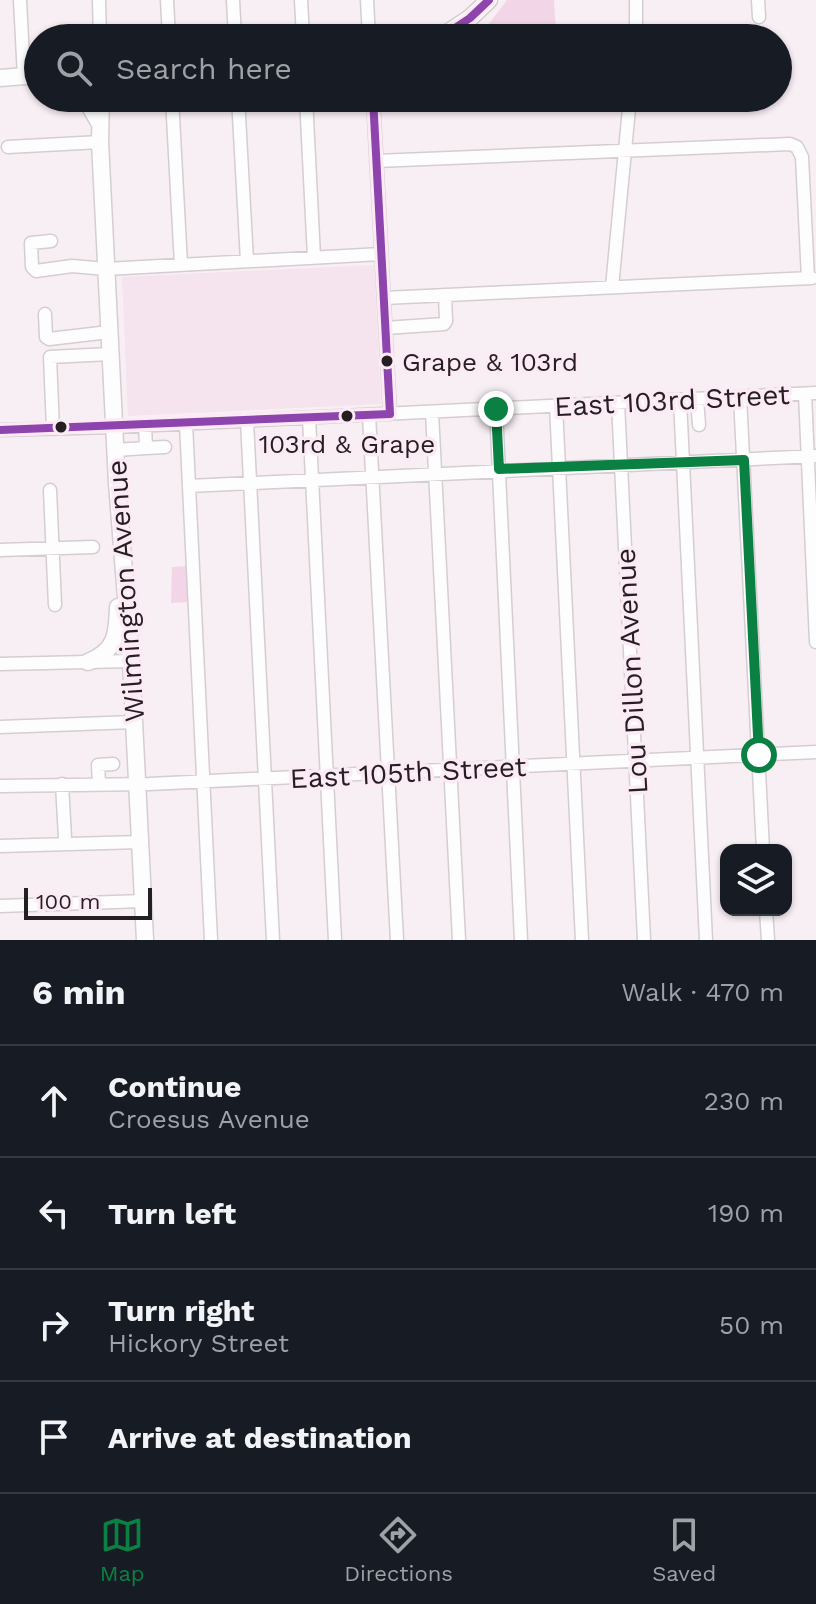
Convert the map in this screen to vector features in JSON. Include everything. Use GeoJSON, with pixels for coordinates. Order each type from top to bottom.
{"type":"FeatureCollection","features":[{"type":"Feature","properties":{"kind":"main road"},"geometry":{"type":"LineString","coordinates":[[461,24],[489,0]]}},
{"type":"Feature","properties":{"kind":"main road"},"geometry":{"type":"LineString","coordinates":[[0,78],[24,77]]}},
{"type":"Feature","properties":{"kind":"main road"},"geometry":{"type":"LineString","coordinates":[[93,112],[100,125]]}},
{"type":"Feature","properties":{"kind":"main road","name":"Wilmington Avenue"},"geometry":{"type":"LineString","coordinates":[[100,112],[97,269],[109,341],[131,661],[145,940]]}},
{"type":"Feature","properties":{"kind":"main road"},"geometry":{"type":"LineString","coordinates":[[88,662],[103,656],[111,648],[118,620],[121,545]]}},
{"type":"Feature","properties":{"kind":"street"},"geometry":{"type":"LineString","coordinates":[[20,0],[24,24]]}},
{"type":"Feature","properties":{"kind":"street"},"geometry":{"type":"LineString","coordinates":[[99,0],[100,24]]}},
{"type":"Feature","properties":{"kind":"street"},"geometry":{"type":"LineString","coordinates":[[167,0],[168,24]]}},
{"type":"Feature","properties":{"kind":"street"},"geometry":{"type":"LineString","coordinates":[[233,0],[234,24]]}},
{"type":"Feature","properties":{"kind":"street"},"geometry":{"type":"LineString","coordinates":[[301,0],[302,24]]}},
{"type":"Feature","properties":{"kind":"street"},"geometry":{"type":"LineString","coordinates":[[367,0],[368,24]]}},
{"type":"Feature","properties":{"kind":"street"},"geometry":{"type":"LineString","coordinates":[[636,0],[636,24]]}},
{"type":"Feature","properties":{"kind":"street"},"geometry":{"type":"LineString","coordinates":[[758,0],[759,17]]}},
{"type":"Feature","properties":{"kind":"street"},"geometry":{"type":"LineString","coordinates":[[173,112],[181,265]]}},
{"type":"Feature","properties":{"kind":"street"},"geometry":{"type":"LineString","coordinates":[[239,112],[247,261]]}},
{"type":"Feature","properties":{"kind":"street"},"geometry":{"type":"LineString","coordinates":[[307,112],[314,257]]}},
{"type":"Feature","properties":{"kind":"street"},"geometry":{"type":"LineString","coordinates":[[374,112],[390,414]]}},
{"type":"Feature","properties":{"kind":"street"},"geometry":{"type":"LineString","coordinates":[[612,287],[629,112]]}},
{"type":"Feature","properties":{"kind":"street"},"geometry":{"type":"LineString","coordinates":[[8,147],[100,142]]}},
{"type":"Feature","properties":{"kind":"street"},"geometry":{"type":"LineString","coordinates":[[376,161],[782,142],[797,147],[810,188],[812,278],[384,298]]}},
{"type":"Feature","properties":{"kind":"street"},"geometry":{"type":"LineString","coordinates":[[51,241],[31,243],[32,267],[36,271],[63,268],[74,272],[381,254]]}},
{"type":"Feature","properties":{"kind":"street"},"geometry":{"type":"LineString","coordinates":[[385,328],[444,324],[445,295]]}},
{"type":"Feature","properties":{"kind":"street"},"geometry":{"type":"LineString","coordinates":[[45,314],[46,337],[49,339],[78,335],[109,341]]}},
{"type":"Feature","properties":{"kind":"street"},"geometry":{"type":"LineString","coordinates":[[53,429],[50,357],[109,341]]}},
{"type":"Feature","properties":{"kind":"street"},"geometry":{"type":"LineString","coordinates":[[810,394],[816,642]]}},
{"type":"Feature","properties":{"kind":"street","name":"East 103rd Street"},"geometry":{"type":"LineString","coordinates":[[0,430],[145,426],[810,394]]}},
{"type":"Feature","properties":{"kind":"street"},"geometry":{"type":"LineString","coordinates":[[740,397],[763,844]]}},
{"type":"Feature","properties":{"kind":"street"},"geometry":{"type":"LineString","coordinates":[[697,399],[699,425]]}},
{"type":"Feature","properties":{"kind":"street"},"geometry":{"type":"LineString","coordinates":[[680,400],[706,940]]}},
{"type":"Feature","properties":{"kind":"street","name":"Lou Dillon Avenue"},"geometry":{"type":"LineString","coordinates":[[618,403],[644,940]]}},
{"type":"Feature","properties":{"kind":"street"},"geometry":{"type":"LineString","coordinates":[[556,406],[582,940]]}},
{"type":"Feature","properties":{"kind":"street"},"geometry":{"type":"LineString","coordinates":[[496,409],[521,940]]}},
{"type":"Feature","properties":{"kind":"street"},"geometry":{"type":"LineString","coordinates":[[432,412],[459,940]]}},
{"type":"Feature","properties":{"kind":"street"},"geometry":{"type":"LineString","coordinates":[[369,415],[397,940]]}},
{"type":"Feature","properties":{"kind":"street"},"geometry":{"type":"LineString","coordinates":[[309,418],[335,940]]}},
{"type":"Feature","properties":{"kind":"street"},"geometry":{"type":"LineString","coordinates":[[247,421],[273,940]]}},
{"type":"Feature","properties":{"kind":"street"},"geometry":{"type":"LineString","coordinates":[[186,424],[211,940]]}},
{"type":"Feature","properties":{"kind":"street"},"geometry":{"type":"LineString","coordinates":[[145,426],[146,448]]}},
{"type":"Feature","properties":{"kind":"street"},"geometry":{"type":"LineString","coordinates":[[115,450],[165,447]]}},
{"type":"Feature","properties":{"kind":"street"},"geometry":{"type":"LineString","coordinates":[[189,486],[499,469],[812,457]]}},
{"type":"Feature","properties":{"kind":"street"},"geometry":{"type":"LineString","coordinates":[[50,490],[55,605]]}},
{"type":"Feature","properties":{"kind":"street"},"geometry":{"type":"LineString","coordinates":[[0,550],[93,547]]}},
{"type":"Feature","properties":{"kind":"street"},"geometry":{"type":"LineString","coordinates":[[0,664],[131,661]]}},
{"type":"Feature","properties":{"kind":"street"},"geometry":{"type":"LineString","coordinates":[[0,727],[134,722]]}},
{"type":"Feature","properties":{"kind":"street","name":"East 105th Street"},"geometry":{"type":"LineString","coordinates":[[0,786],[203,781],[816,752]]}},
{"type":"Feature","properties":{"kind":"street"},"geometry":{"type":"LineString","coordinates":[[99,783],[98,765],[113,764]]}},
{"type":"Feature","properties":{"kind":"street"},"geometry":{"type":"LineString","coordinates":[[62,784],[65,838]]}},
{"type":"Feature","properties":{"kind":"street"},"geometry":{"type":"LineString","coordinates":[[0,846],[140,842]]}},
{"type":"Feature","properties":{"kind":"street"},"geometry":{"type":"LineString","coordinates":[[0,906],[143,901]]}},
{"type":"Feature","properties":{"kind":"street"},"geometry":{"type":"LineString","coordinates":[[766,916],[768,940]]}},
{"type":"Feature","properties":{"kind":"shaded area"},"geometry":{"type":"Polygon","coordinates":[[[507,0],[554,0],[556,24],[489,24],[507,0]]]}},
{"type":"Feature","properties":{"kind":"shaded area"},"geometry":{"type":"Polygon","coordinates":[[[374,265],[381,404],[128,416],[122,277],[374,265]]]}},
{"type":"Feature","properties":{"kind":"shaded area"},"geometry":{"type":"Polygon","coordinates":[[[189,566],[191,602],[171,603],[172,567],[189,566]]]}},
{"type":"Feature","properties":{"kind":"transit line"},"geometry":{"type":"LineString","coordinates":[[461,24],[489,0]]}},
{"type":"Feature","properties":{"kind":"transit line"},"geometry":{"type":"LineString","coordinates":[[0,430],[390,414],[374,112]]}},
{"type":"Feature","properties":{"kind":"place","name":"Grape & 103rd"},"geometry":{"type":"Point","coordinates":[387,361]}},
{"type":"Feature","properties":{"kind":"place","name":"103rd & Grape"},"geometry":{"type":"Point","coordinates":[347,416]}},
{"type":"Feature","properties":{"kind":"route"},"geometry":{"type":"LineString","coordinates":[[496,409],[499,469],[744,460],[759,755]]}}]}
